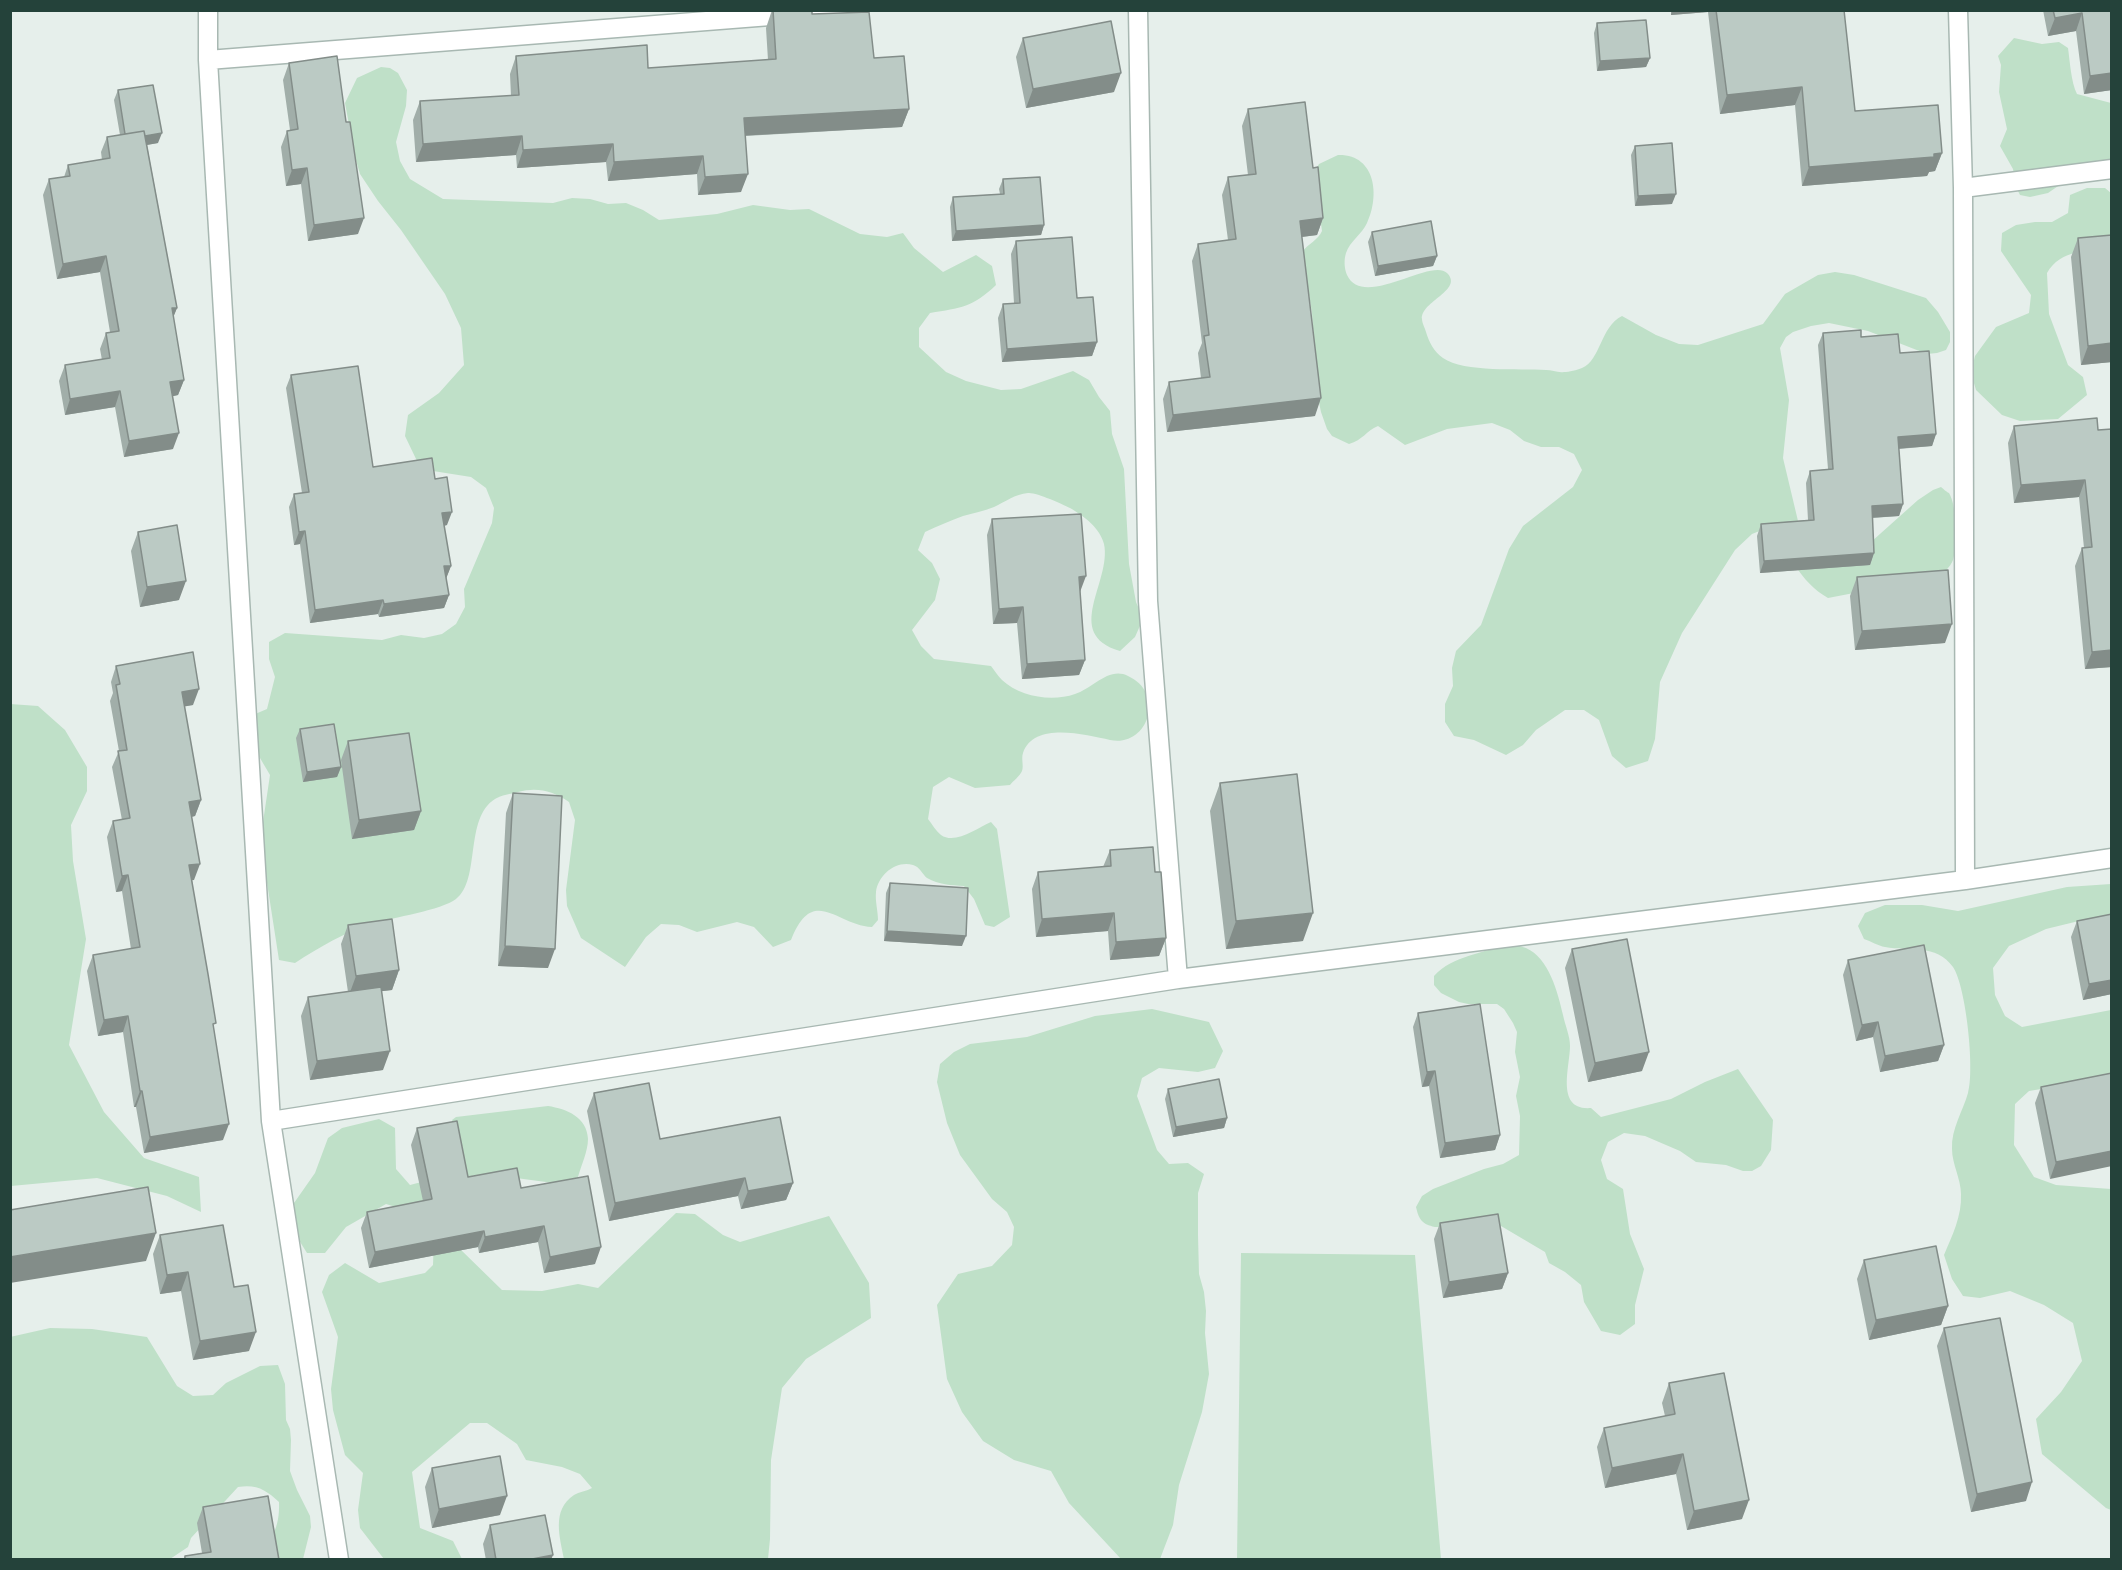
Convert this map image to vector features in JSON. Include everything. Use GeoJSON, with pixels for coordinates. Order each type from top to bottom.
{"type":"FeatureCollection","features":[{"type":"Feature","properties":{"kind":"street"},"geometry":{"type":"LineString","coordinates":[[208,10],[208,60],[271,1120],[339,1560]]}},
{"type":"Feature","properties":{"kind":"street"},"geometry":{"type":"LineString","coordinates":[[208,60],[847,10]]}},
{"type":"Feature","properties":{"kind":"street"},"geometry":{"type":"LineString","coordinates":[[1138,10],[1148,601],[1178,980]]}},
{"type":"Feature","properties":{"kind":"street"},"geometry":{"type":"LineString","coordinates":[[1958,10],[1963,188],[1965,880]]}},
{"type":"Feature","properties":{"kind":"street"},"geometry":{"type":"LineString","coordinates":[[1963,188],[2112,169]]}},
{"type":"Feature","properties":{"kind":"street"},"geometry":{"type":"LineString","coordinates":[[271,1120],[1178,980],[1965,880],[2112,858]]}},
{"type":"Feature","properties":{"kind":"green space"},"geometry":{"type":"Polygon","coordinates":[[[2014,38],[2042,44],[2059,42],[2068,48],[2072,78],[2077,94],[2111,103],[2111,167],[2064,182],[2048,193],[2030,197],[2020,195],[2013,169],[2000,146],[2007,129],[1999,92],[2001,65],[1998,56],[2014,38]]]}},
{"type":"Feature","properties":{"kind":"green space"},"geometry":{"type":"Polygon","coordinates":[[[381,67],[390,68],[398,73],[407,90],[406,106],[396,142],[400,161],[410,179],[443,199],[553,203],[572,198],[590,199],[608,204],[626,203],[659,220],[717,214],[753,205],[790,210],[809,209],[860,234],[887,237],[903,233],[914,248],[943,272],[976,255],[992,266],[996,285],[988,292],[966,305],[930,313],[919,328],[919,347],[946,372],[966,381],[1001,390],[1021,389],[1073,371],[1089,380],[1110,411],[1112,434],[1124,469],[1129,564],[1136,602],[1143,619],[1135,637],[1120,651],[1103,643],[1094,632],[1093,605],[1105,559],[1102,538],[1086,519],[1070,508],[1049,499],[1032,493],[1023,494],[994,507],[963,516],[925,532],[918,550],[932,563],[940,579],[935,600],[912,630],[921,646],[934,659],[991,666],[1009,686],[1027,694],[1047,698],[1075,694],[1114,674],[1128,676],[1140,684],[1147,695],[1148,718],[1134,736],[1123,740],[1110,740],[1075,733],[1049,734],[1029,743],[1023,753],[1022,771],[1010,785],[975,788],[949,777],[933,787],[928,819],[941,835],[947,838],[959,837],[991,822],[997,829],[1010,917],[994,927],[985,925],[974,899],[964,886],[936,882],[927,878],[915,866],[907,864],[894,867],[880,880],[876,895],[878,920],[872,927],[817,911],[808,914],[799,923],[791,940],[773,947],[754,927],[737,922],[697,932],[679,925],[661,924],[646,937],[625,967],[581,938],[567,906],[566,890],[575,820],[569,802],[551,793],[532,790],[500,796],[485,808],[479,820],[468,878],[464,890],[456,899],[429,910],[373,923],[352,931],[295,963],[279,960],[263,857],[263,822],[270,775],[238,729],[241,720],[267,709],[275,677],[269,659],[269,642],[285,633],[382,640],[401,635],[424,638],[442,634],[456,624],[465,607],[464,589],[492,523],[494,508],[486,488],[471,477],[433,471],[417,461],[405,436],[408,415],[439,393],[464,365],[461,328],[445,294],[360,174],[355,157],[345,103],[357,78],[381,67]]]}},
{"type":"Feature","properties":{"kind":"green space"},"geometry":{"type":"Polygon","coordinates":[[[1338,155],[1360,161],[1372,178],[1374,189],[1367,223],[1346,253],[1347,275],[1355,284],[1367,287],[1381,286],[1427,271],[1439,270],[1447,273],[1451,279],[1450,285],[1423,313],[1422,321],[1432,347],[1437,353],[1452,363],[1464,366],[1562,372],[1582,368],[1593,358],[1609,328],[1622,316],[1656,335],[1679,344],[1698,345],[1763,324],[1785,294],[1818,275],[1835,272],[1854,275],[1926,298],[1950,332],[1950,342],[1946,350],[1937,353],[1927,354],[1868,331],[1829,323],[1811,326],[1786,337],[1780,348],[1789,400],[1783,458],[1798,521],[1808,548],[1871,542],[1918,500],[1941,487],[1949,493],[1952,499],[1955,516],[1956,545],[1950,565],[1937,577],[1828,598],[1802,575],[1772,526],[1752,534],[1735,550],[1682,633],[1660,682],[1655,739],[1648,761],[1626,768],[1612,756],[1599,720],[1584,710],[1565,710],[1536,730],[1523,745],[1506,755],[1474,740],[1454,736],[1445,722],[1445,704],[1453,686],[1452,668],[1456,651],[1481,625],[1509,549],[1523,526],[1573,487],[1582,470],[1574,454],[1559,447],[1541,447],[1524,441],[1510,430],[1492,423],[1447,429],[1405,445],[1378,426],[1349,444],[1332,436],[1321,412],[1317,393],[1312,313],[1302,252],[1322,231],[1314,172],[1319,164],[1338,155]]]}},
{"type":"Feature","properties":{"kind":"green space"},"geometry":{"type":"Polygon","coordinates":[[[2087,188],[2105,188],[2111,193],[2111,249],[2067,255],[2053,265],[2047,273],[2049,314],[2068,365],[2083,377],[2087,395],[2058,419],[2020,421],[2002,415],[1976,390],[1971,373],[1975,356],[1996,327],[2029,313],[2031,295],[2001,251],[2002,233],[2016,225],[2052,222],[2068,213],[2070,195],[2087,188]]]}},
{"type":"Feature","properties":{"kind":"green space"},"geometry":{"type":"Polygon","coordinates":[[[10,704],[38,706],[65,730],[87,767],[87,791],[71,825],[73,861],[86,939],[69,1045],[104,1112],[144,1158],[199,1177],[201,1212],[167,1196],[97,1178],[11,1186],[10,704]]]}},
{"type":"Feature","properties":{"kind":"green space"},"geometry":{"type":"Polygon","coordinates":[[[2111,884],[2111,924],[2087,919],[2046,929],[2009,946],[1993,968],[1995,995],[2005,1016],[2022,1027],[2111,1010],[2111,1073],[2071,1084],[2029,1091],[2015,1104],[2014,1145],[2034,1177],[2056,1185],[2111,1189],[2111,1510],[2042,1454],[2036,1419],[2061,1392],[2082,1361],[2073,1323],[2044,1305],[2010,1291],[1980,1298],[1963,1296],[1952,1279],[1944,1255],[1960,1210],[1961,1188],[1952,1155],[1952,1142],[1970,1082],[1968,1028],[1958,977],[1953,967],[1939,954],[1880,946],[1864,939],[1858,926],[1865,913],[1885,905],[1922,905],[1958,911],[2067,887],[2111,884]]]}},
{"type":"Feature","properties":{"kind":"green space"},"geometry":{"type":"Polygon","coordinates":[[[1508,943],[1534,953],[1551,977],[1569,1038],[1567,1086],[1573,1103],[1580,1107],[1591,1108],[1601,1117],[1671,1099],[1738,1069],[1773,1120],[1771,1150],[1761,1166],[1752,1171],[1696,1162],[1680,1151],[1645,1136],[1624,1133],[1608,1142],[1601,1160],[1607,1179],[1623,1189],[1630,1234],[1644,1269],[1635,1305],[1635,1324],[1620,1335],[1601,1331],[1584,1302],[1581,1285],[1549,1263],[1545,1252],[1501,1226],[1435,1227],[1424,1223],[1417,1211],[1416,1207],[1422,1196],[1433,1189],[1503,1164],[1519,1155],[1520,1116],[1516,1096],[1520,1077],[1515,1052],[1517,1032],[1513,1023],[1504,1009],[1497,1004],[1459,1002],[1441,993],[1434,985],[1434,976],[1450,964],[1508,943]]]}},
{"type":"Feature","properties":{"kind":"green space"},"geometry":{"type":"Polygon","coordinates":[[[1152,1009],[1209,1022],[1223,1051],[1215,1068],[1198,1072],[1159,1068],[1142,1078],[1137,1096],[1157,1150],[1169,1164],[1188,1163],[1204,1174],[1198,1193],[1198,1235],[1199,1274],[1206,1311],[1205,1333],[1209,1374],[1202,1412],[1179,1485],[1173,1525],[1160,1559],[1121,1559],[1069,1503],[1051,1471],[1014,1460],[983,1441],[962,1412],[947,1379],[937,1305],[958,1274],[992,1266],[1012,1245],[1014,1227],[1007,1212],[992,1199],[960,1155],[947,1123],[937,1082],[940,1064],[954,1052],[970,1044],[1027,1037],[1095,1016],[1152,1009]]]}},
{"type":"Feature","properties":{"kind":"green space"},"geometry":{"type":"Polygon","coordinates":[[[548,1106],[575,1115],[587,1131],[587,1148],[578,1177],[561,1184],[486,1174],[459,1248],[502,1290],[542,1291],[578,1284],[598,1288],[676,1213],[695,1214],[723,1235],[740,1242],[829,1216],[869,1283],[871,1318],[806,1359],[782,1388],[771,1460],[768,1559],[564,1559],[559,1525],[562,1508],[574,1495],[592,1488],[580,1474],[562,1467],[526,1460],[517,1444],[487,1423],[470,1423],[412,1472],[420,1528],[453,1541],[462,1559],[384,1559],[360,1528],[358,1510],[363,1473],[345,1455],[333,1410],[331,1389],[338,1337],[322,1292],[329,1275],[345,1263],[379,1283],[425,1273],[433,1265],[434,1237],[419,1214],[386,1204],[346,1227],[325,1253],[307,1253],[297,1237],[294,1203],[315,1173],[328,1138],[342,1128],[379,1119],[395,1128],[396,1169],[410,1185],[444,1176],[463,1148],[452,1120],[456,1117],[548,1106]]]}},
{"type":"Feature","properties":{"kind":"green space"},"geometry":{"type":"Polygon","coordinates":[[[1241,1253],[1415,1255],[1441,1559],[1237,1559],[1241,1253]]]}},
{"type":"Feature","properties":{"kind":"green space"},"geometry":{"type":"Polygon","coordinates":[[[50,1328],[92,1329],[147,1337],[177,1386],[193,1396],[213,1395],[226,1383],[260,1366],[278,1365],[285,1384],[286,1420],[291,1440],[290,1471],[310,1516],[311,1527],[303,1559],[254,1559],[273,1534],[278,1520],[279,1502],[261,1489],[245,1486],[238,1487],[191,1538],[188,1547],[170,1559],[11,1559],[10,1337],[50,1328]]]}},
{"type":"Feature","properties":{"kind":"building"},"geometry":{"type":"Polygon","coordinates":[[[773,10],[812,10],[812,14],[869,12],[874,58],[904,56],[909,109],[744,118],[748,174],[705,177],[703,156],[614,162],[613,144],[523,150],[522,136],[423,144],[420,101],[519,95],[516,56],[647,45],[648,68],[776,59],[773,10]]]}},
{"type":"Feature","properties":{"kind":"building"},"geometry":{"type":"Polygon","coordinates":[[[1716,10],[1844,10],[1855,111],[1938,105],[1942,153],[1934,154],[1934,157],[1809,167],[1802,87],[1727,95],[1716,10]]]}},
{"type":"Feature","properties":{"kind":"building"},"geometry":{"type":"Polygon","coordinates":[[[2053,10],[2112,10],[2112,73],[2090,76],[2082,13],[2055,18],[2053,10]]]}},
{"type":"Feature","properties":{"kind":"building"},"geometry":{"type":"Polygon","coordinates":[[[1646,20],[1650,58],[1600,61],[1597,23],[1646,20]]]}},
{"type":"Feature","properties":{"kind":"building"},"geometry":{"type":"Polygon","coordinates":[[[1111,21],[1121,73],[1033,89],[1023,38],[1111,21]]]}},
{"type":"Feature","properties":{"kind":"building"},"geometry":{"type":"Polygon","coordinates":[[[337,56],[346,122],[350,122],[364,218],[314,225],[307,168],[292,170],[287,131],[298,129],[289,63],[337,56]]]}},
{"type":"Feature","properties":{"kind":"building"},"geometry":{"type":"Polygon","coordinates":[[[153,85],[162,133],[145,136],[144,131],[125,134],[118,90],[153,85]]]}},
{"type":"Feature","properties":{"kind":"building"},"geometry":{"type":"Polygon","coordinates":[[[1305,102],[1313,168],[1318,167],[1323,218],[1300,221],[1321,398],[1173,415],[1169,382],[1210,377],[1204,336],[1209,335],[1198,244],[1236,239],[1228,177],[1256,174],[1248,109],[1305,102]]]}},
{"type":"Feature","properties":{"kind":"building"},"geometry":{"type":"Polygon","coordinates":[[[144,131],[177,308],[172,308],[184,380],[170,382],[179,433],[129,441],[120,391],[70,399],[65,365],[110,358],[106,333],[119,331],[106,256],[63,264],[49,179],[70,176],[68,165],[110,158],[107,137],[144,131]]]}},
{"type":"Feature","properties":{"kind":"building"},"geometry":{"type":"Polygon","coordinates":[[[1672,143],[1676,194],[1638,196],[1635,146],[1672,143]]]}},
{"type":"Feature","properties":{"kind":"building"},"geometry":{"type":"Polygon","coordinates":[[[1040,177],[1044,225],[956,231],[953,197],[1004,194],[1003,179],[1040,177]]]}},
{"type":"Feature","properties":{"kind":"building"},"geometry":{"type":"Polygon","coordinates":[[[1431,221],[1437,256],[1378,266],[1372,232],[1431,221]]]}},
{"type":"Feature","properties":{"kind":"building"},"geometry":{"type":"Polygon","coordinates":[[[2112,235],[2112,343],[2088,346],[2078,238],[2112,235]]]}},
{"type":"Feature","properties":{"kind":"building"},"geometry":{"type":"Polygon","coordinates":[[[1072,237],[1077,298],[1093,297],[1097,342],[1007,349],[1003,304],[1020,303],[1016,241],[1072,237]]]}},
{"type":"Feature","properties":{"kind":"building"},"geometry":{"type":"Polygon","coordinates":[[[1861,330],[1861,337],[1898,334],[1900,353],[1929,351],[1936,434],[1898,437],[1903,504],[1872,506],[1874,553],[1764,561],[1761,524],[1814,520],[1810,471],[1833,469],[1823,333],[1861,330]]]}},
{"type":"Feature","properties":{"kind":"building"},"geometry":{"type":"Polygon","coordinates":[[[358,366],[373,467],[432,458],[435,479],[447,477],[452,512],[442,513],[451,566],[444,566],[449,595],[384,604],[383,600],[315,610],[305,531],[299,532],[294,494],[309,492],[291,375],[358,366]]]}},
{"type":"Feature","properties":{"kind":"building"},"geometry":{"type":"Polygon","coordinates":[[[2097,418],[2098,430],[2112,429],[2112,650],[2092,652],[2082,548],[2092,547],[2085,480],[2021,485],[2014,426],[2097,418]]]}},
{"type":"Feature","properties":{"kind":"building"},"geometry":{"type":"Polygon","coordinates":[[[1081,514],[1086,576],[1079,577],[1085,660],[1027,664],[1023,607],[999,609],[992,519],[1081,514]]]}},
{"type":"Feature","properties":{"kind":"building"},"geometry":{"type":"Polygon","coordinates":[[[177,525],[186,581],[147,587],[138,532],[177,525]]]}},
{"type":"Feature","properties":{"kind":"building"},"geometry":{"type":"Polygon","coordinates":[[[1948,570],[1952,624],[1862,631],[1857,577],[1948,570]]]}},
{"type":"Feature","properties":{"kind":"building"},"geometry":{"type":"Polygon","coordinates":[[[193,652],[199,689],[182,692],[201,800],[189,802],[200,864],[189,865],[216,1023],[213,1024],[229,1124],[150,1137],[128,1016],[104,1020],[93,955],[140,947],[128,875],[122,876],[113,821],[130,818],[118,751],[127,750],[116,685],[120,684],[116,666],[193,652]]]}},
{"type":"Feature","properties":{"kind":"building"},"geometry":{"type":"Polygon","coordinates":[[[334,724],[341,767],[307,772],[300,729],[334,724]]]}},
{"type":"Feature","properties":{"kind":"building"},"geometry":{"type":"Polygon","coordinates":[[[409,733],[421,811],[359,820],[348,741],[409,733]]]}},
{"type":"Feature","properties":{"kind":"building"},"geometry":{"type":"Polygon","coordinates":[[[1297,774],[1313,913],[1236,921],[1220,783],[1297,774]]]}},
{"type":"Feature","properties":{"kind":"building"},"geometry":{"type":"Polygon","coordinates":[[[513,793],[562,796],[555,949],[505,946],[513,793]]]}},
{"type":"Feature","properties":{"kind":"building"},"geometry":{"type":"Polygon","coordinates":[[[1153,847],[1155,872],[1161,872],[1166,938],[1116,942],[1114,913],[1042,919],[1038,872],[1111,866],[1110,850],[1153,847]]]}},
{"type":"Feature","properties":{"kind":"building"},"geometry":{"type":"Polygon","coordinates":[[[890,883],[968,888],[966,936],[887,931],[890,883]]]}},
{"type":"Feature","properties":{"kind":"building"},"geometry":{"type":"Polygon","coordinates":[[[2112,914],[2112,980],[2089,984],[2077,921],[2112,914]]]}},
{"type":"Feature","properties":{"kind":"building"},"geometry":{"type":"Polygon","coordinates":[[[392,919],[399,970],[356,976],[348,925],[392,919]]]}},
{"type":"Feature","properties":{"kind":"building"},"geometry":{"type":"Polygon","coordinates":[[[1627,939],[1649,1052],[1595,1063],[1572,949],[1627,939]]]}},
{"type":"Feature","properties":{"kind":"building"},"geometry":{"type":"Polygon","coordinates":[[[1924,945],[1944,1045],[1885,1056],[1878,1022],[1862,1025],[1848,960],[1924,945]]]}},
{"type":"Feature","properties":{"kind":"building"},"geometry":{"type":"Polygon","coordinates":[[[381,987],[390,1051],[317,1061],[308,997],[381,987]]]}},
{"type":"Feature","properties":{"kind":"building"},"geometry":{"type":"Polygon","coordinates":[[[1480,1004],[1500,1135],[1445,1143],[1435,1071],[1427,1072],[1418,1013],[1480,1004]]]}},
{"type":"Feature","properties":{"kind":"building"},"geometry":{"type":"Polygon","coordinates":[[[2112,1073],[2112,1151],[2056,1162],[2041,1087],[2112,1073]]]}},
{"type":"Feature","properties":{"kind":"building"},"geometry":{"type":"Polygon","coordinates":[[[1219,1079],[1227,1118],[1176,1127],[1168,1089],[1219,1079]]]}},
{"type":"Feature","properties":{"kind":"building"},"geometry":{"type":"Polygon","coordinates":[[[649,1083],[660,1139],[780,1117],[793,1183],[748,1191],[745,1178],[615,1203],[594,1093],[649,1083]]]}},
{"type":"Feature","properties":{"kind":"building"},"geometry":{"type":"Polygon","coordinates":[[[457,1121],[468,1177],[517,1168],[521,1188],[588,1176],[601,1247],[550,1257],[544,1226],[485,1237],[484,1231],[375,1252],[367,1212],[432,1199],[417,1128],[457,1121]]]}},
{"type":"Feature","properties":{"kind":"building"},"geometry":{"type":"Polygon","coordinates":[[[148,1187],[156,1233],[10,1257],[10,1210],[148,1187]]]}},
{"type":"Feature","properties":{"kind":"building"},"geometry":{"type":"Polygon","coordinates":[[[1498,1214],[1508,1273],[1449,1282],[1440,1223],[1498,1214]]]}},
{"type":"Feature","properties":{"kind":"building"},"geometry":{"type":"Polygon","coordinates":[[[223,1225],[234,1287],[248,1285],[256,1332],[200,1341],[188,1272],[167,1275],[160,1235],[223,1225]]]}},
{"type":"Feature","properties":{"kind":"building"},"geometry":{"type":"Polygon","coordinates":[[[1936,1246],[1948,1306],[1876,1320],[1864,1260],[1936,1246]]]}},
{"type":"Feature","properties":{"kind":"building"},"geometry":{"type":"Polygon","coordinates":[[[2000,1318],[2032,1482],[1977,1494],[1944,1328],[2000,1318]]]}},
{"type":"Feature","properties":{"kind":"building"},"geometry":{"type":"Polygon","coordinates":[[[1724,1373],[1749,1500],[1694,1511],[1683,1454],[1612,1468],[1604,1428],[1675,1414],[1669,1383],[1724,1373]]]}},
{"type":"Feature","properties":{"kind":"building"},"geometry":{"type":"Polygon","coordinates":[[[500,1456],[507,1496],[439,1509],[432,1468],[500,1456]]]}},
{"type":"Feature","properties":{"kind":"building"},"geometry":{"type":"Polygon","coordinates":[[[268,1496],[279,1560],[185,1560],[185,1556],[211,1552],[203,1507],[268,1496]]]}},
{"type":"Feature","properties":{"kind":"building"},"geometry":{"type":"Polygon","coordinates":[[[545,1515],[553,1555],[527,1560],[496,1560],[490,1525],[545,1515]]]}}]}
